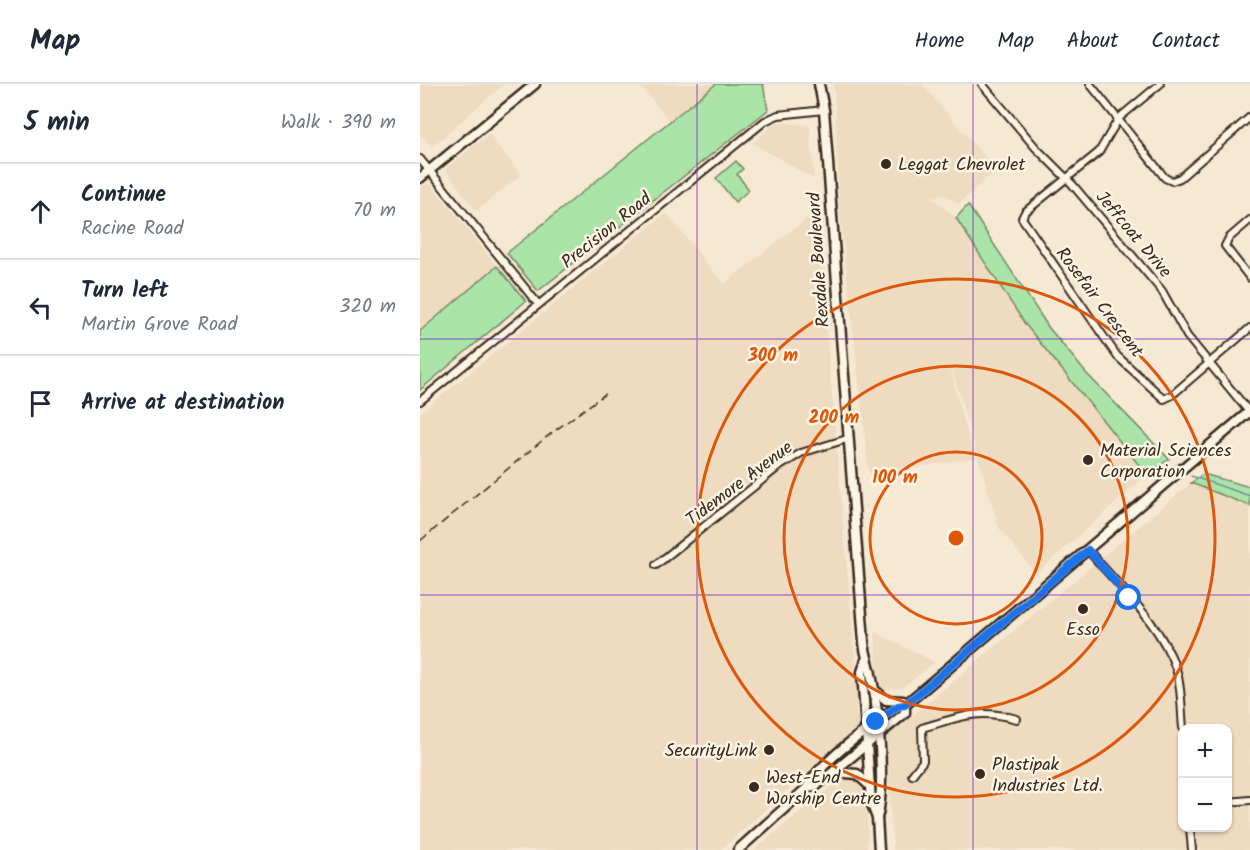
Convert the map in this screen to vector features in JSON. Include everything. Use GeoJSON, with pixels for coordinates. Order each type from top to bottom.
{"type":"FeatureCollection","features":[{"type":"Feature","properties":{"kind":"main road"},"geometry":{"type":"LineString","coordinates":[[420,178],[535,84]]}},
{"type":"Feature","properties":{"kind":"main road","name":"Rexdale Boulevard"},"geometry":{"type":"LineString","coordinates":[[819,84],[824,110]]}},
{"type":"Feature","properties":{"kind":"main road","name":"Rexdale Boulevard"},"geometry":{"type":"LineString","coordinates":[[825,84],[824,110],[847,439],[866,659],[878,736],[881,803],[877,818]]}},
{"type":"Feature","properties":{"kind":"main road"},"geometry":{"type":"LineString","coordinates":[[738,850],[807,788],[812,777],[876,722],[898,706],[907,703],[1250,412]]}},
{"type":"Feature","properties":{"kind":"main road","name":"Rexdale Boulevard"},"geometry":{"type":"LineString","coordinates":[[866,659],[862,672],[871,802],[877,818],[879,850]]}},
{"type":"Feature","properties":{"kind":"main road"},"geometry":{"type":"LineString","coordinates":[[872,688],[886,700],[907,703]]}},
{"type":"Feature","properties":{"kind":"main road"},"geometry":{"type":"LineString","coordinates":[[807,788],[817,785],[878,736],[904,713],[907,703]]}},
{"type":"Feature","properties":{"kind":"main road"},"geometry":{"type":"LineString","coordinates":[[834,772],[857,774],[870,787]]}},
{"type":"Feature","properties":{"kind":"street","name":"Jeffcoat Drive"},"geometry":{"type":"LineString","coordinates":[[982,84],[1162,291],[1187,336],[1250,412]]}},
{"type":"Feature","properties":{"kind":"street"},"geometry":{"type":"LineString","coordinates":[[1090,84],[1165,178],[1172,181],[1180,178],[1250,117]]}},
{"type":"Feature","properties":{"kind":"street"},"geometry":{"type":"LineString","coordinates":[[1066,178],[1098,152],[1119,118],[1160,84]]}},
{"type":"Feature","properties":{"kind":"street","name":"Precision Road"},"geometry":{"type":"LineString","coordinates":[[420,400],[765,121],[778,115],[824,110]]}},
{"type":"Feature","properties":{"kind":"street"},"geometry":{"type":"LineString","coordinates":[[420,159],[538,304]]}},
{"type":"Feature","properties":{"kind":"street","name":"Rosefair Crescent"},"geometry":{"type":"LineString","coordinates":[[1066,178],[1025,212],[1022,218],[1117,356],[1164,399],[1209,364]]}},
{"type":"Feature","properties":{"kind":"street"},"geometry":{"type":"LineString","coordinates":[[1250,220],[1229,238],[1225,246],[1250,278]]}},
{"type":"Feature","properties":{"kind":"street"},"geometry":{"type":"LineString","coordinates":[[1209,364],[1250,328]]}},
{"type":"Feature","properties":{"kind":"street","name":"Tidemore Avenue"},"geometry":{"type":"LineString","coordinates":[[656,565],[784,464],[801,453],[847,439]]}},
{"type":"Feature","properties":{"kind":"street"},"geometry":{"type":"LineString","coordinates":[[1088,550],[1153,625],[1167,645],[1177,671],[1182,724]]}},
{"type":"Feature","properties":{"kind":"street"},"geometry":{"type":"LineString","coordinates":[[912,775],[923,761],[922,728],[972,714],[991,712],[1017,719]]}},
{"type":"Feature","properties":{"kind":"street"},"geometry":{"type":"LineString","coordinates":[[1232,802],[1250,800]]}},
{"type":"Feature","properties":{"kind":"street"},"geometry":{"type":"LineString","coordinates":[[1190,832],[1192,850]]}},
{"type":"Feature","properties":{"kind":"shaded area"},"geometry":{"type":"Polygon","coordinates":[[[420,84],[504,84],[432,147],[420,134],[420,84]]]}},
{"type":"Feature","properties":{"kind":"shaded area"},"geometry":{"type":"Polygon","coordinates":[[[638,84],[716,84],[670,121],[638,84]]]}},
{"type":"Feature","properties":{"kind":"shaded area"},"geometry":{"type":"Polygon","coordinates":[[[834,84],[922,84],[996,170],[959,204],[943,195],[932,197],[956,218],[1025,324],[1147,475],[1036,574],[999,528],[948,356],[960,410],[976,458],[869,474],[839,204],[834,84]]]}},
{"type":"Feature","properties":{"kind":"shaded area"},"geometry":{"type":"Polygon","coordinates":[[[777,122],[810,125],[814,179],[752,143],[777,122]]]}},
{"type":"Feature","properties":{"kind":"shaded area"},"geometry":{"type":"Polygon","coordinates":[[[489,134],[521,175],[476,211],[445,169],[489,134]]]}},
{"type":"Feature","properties":{"kind":"shaded area"},"geometry":{"type":"Polygon","coordinates":[[[426,184],[431,184],[497,266],[420,331],[420,189],[426,184]]]}},
{"type":"Feature","properties":{"kind":"shaded area"},"geometry":{"type":"Polygon","coordinates":[[[816,211],[857,682],[856,729],[720,850],[420,850],[420,413],[666,213],[724,284],[816,211]]]}},
{"type":"Feature","properties":{"kind":"shaded area"},"geometry":{"type":"Polygon","coordinates":[[[1191,483],[1250,506],[1250,850],[893,850],[888,773],[892,769],[889,771],[885,738],[1191,483]]]}},
{"type":"Feature","properties":{"kind":"shaded area"},"geometry":{"type":"Polygon","coordinates":[[[875,632],[935,662],[902,688],[882,689],[878,685],[875,632]]]}},
{"type":"Feature","properties":{"kind":"shaded area"},"geometry":{"type":"Polygon","coordinates":[[[849,777],[862,784],[868,821],[867,850],[754,850],[840,779],[849,777]]]}},
{"type":"Feature","properties":{"kind":"green space"},"geometry":{"type":"Polygon","coordinates":[[[716,84],[763,84],[768,110],[538,291],[507,253],[716,84]]]}},
{"type":"Feature","properties":{"kind":"green space"},"geometry":{"type":"Polygon","coordinates":[[[736,161],[743,169],[737,174],[749,190],[735,202],[716,178],[736,161]]]}},
{"type":"Feature","properties":{"kind":"green space"},"geometry":{"type":"Polygon","coordinates":[[[968,205],[1049,328],[1086,373],[1169,459],[1147,475],[1025,324],[956,218],[968,205]]]}},
{"type":"Feature","properties":{"kind":"green space"},"geometry":{"type":"Polygon","coordinates":[[[497,266],[526,301],[420,390],[420,331],[497,266]]]}},
{"type":"Feature","properties":{"kind":"green space"},"geometry":{"type":"Polygon","coordinates":[[[1203,474],[1250,487],[1250,506],[1191,483],[1203,474]]]}},
{"type":"Feature","properties":{"kind":"waterway"},"geometry":{"type":"LineString","coordinates":[[1191,476],[1250,496]]}},
{"type":"Feature","properties":{"kind":"railway"},"geometry":{"type":"LineString","coordinates":[[420,541],[549,435],[605,394]]}},
{"type":"Feature","properties":{"kind":"place","name":"Leggat Chevrolet"},"geometry":{"type":"Point","coordinates":[886,164]}},
{"type":"Feature","properties":{"kind":"place","name":"Material Sciences Corporation"},"geometry":{"type":"Point","coordinates":[1088,460]}},
{"type":"Feature","properties":{"kind":"place","name":"Esso"},"geometry":{"type":"Point","coordinates":[1083,609]}},
{"type":"Feature","properties":{"kind":"place","name":"SecurityLink"},"geometry":{"type":"Point","coordinates":[769,750]}},
{"type":"Feature","properties":{"kind":"place","name":"Plastipak Industries Ltd."},"geometry":{"type":"Point","coordinates":[980,774]}},
{"type":"Feature","properties":{"kind":"place","name":"West-End Worship Centre"},"geometry":{"type":"Point","coordinates":[754,787]}},
{"type":"Feature","properties":{"kind":"route"},"geometry":{"type":"LineString","coordinates":[[876,722],[898,706],[905,705],[1088,550],[1129,598]]}}]}
